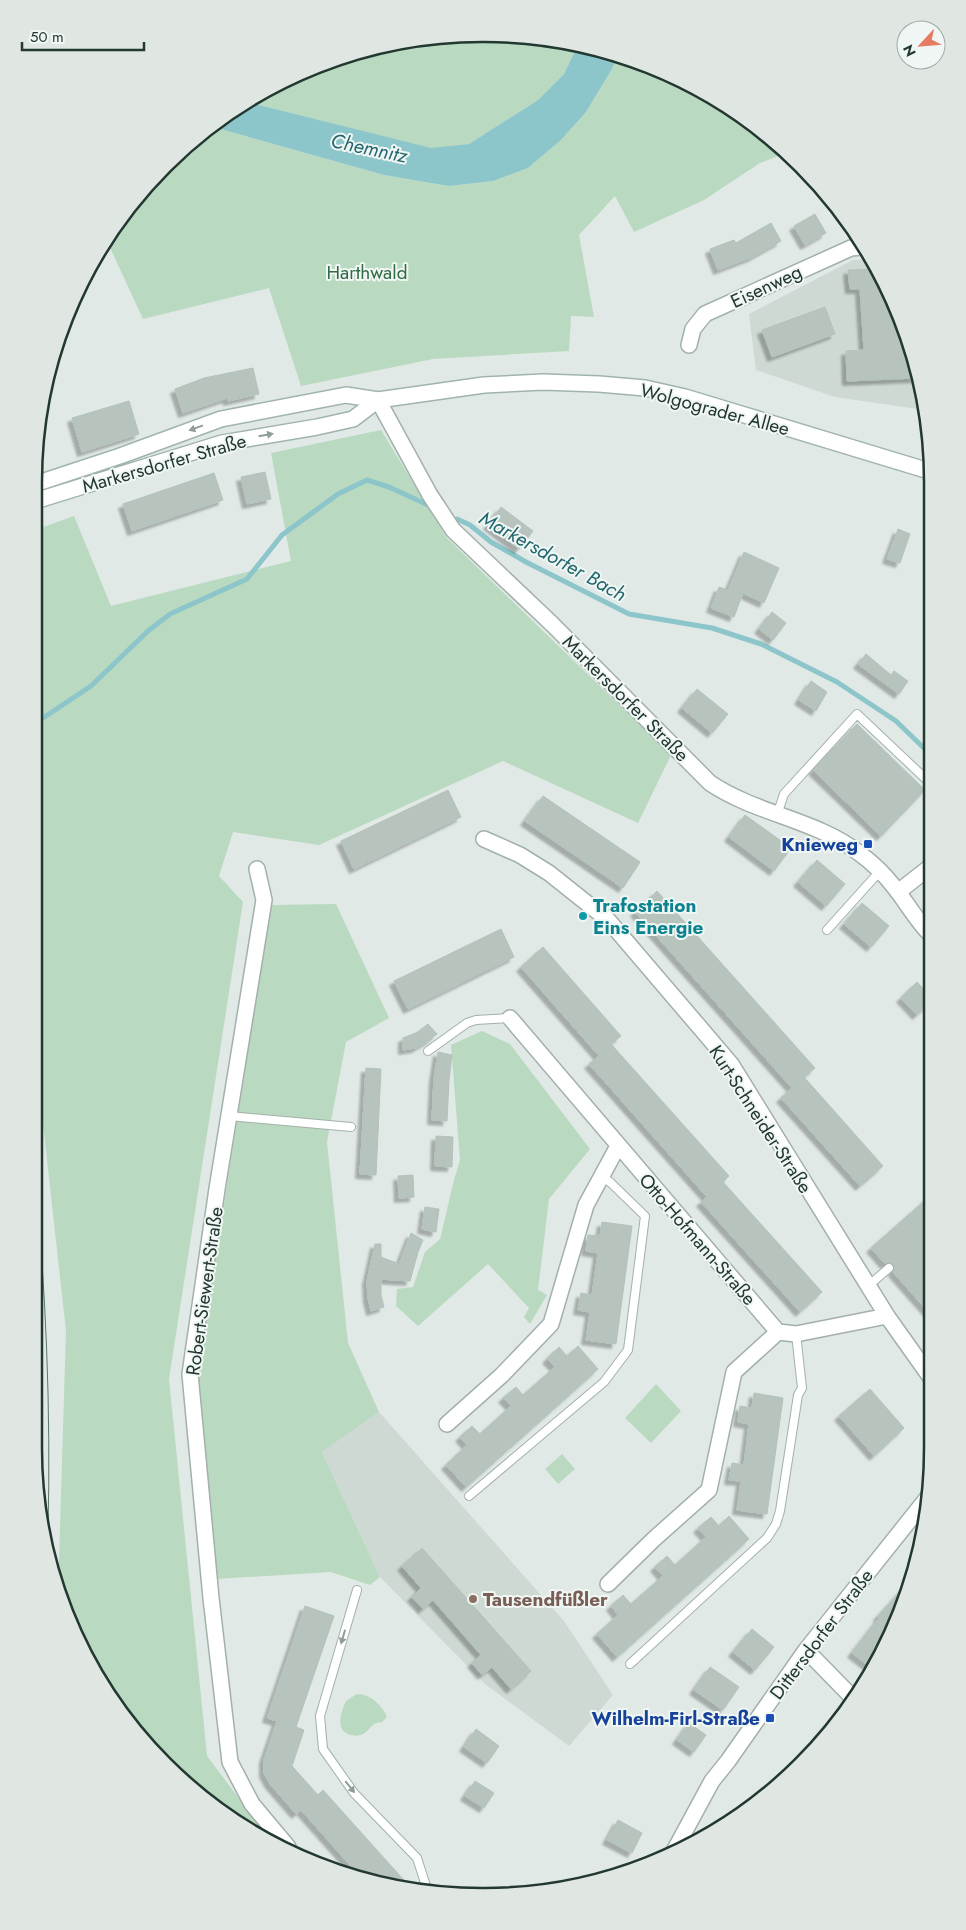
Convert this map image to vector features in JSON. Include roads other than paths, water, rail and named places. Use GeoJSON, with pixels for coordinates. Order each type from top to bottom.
{"type":"FeatureCollection","features":[{"type":"Feature","properties":{"kind":"street","name":"Eisenweg"},"geometry":{"type":"LineString","coordinates":[[689,345],[693,329],[705,314],[855,248]]}},
{"type":"Feature","properties":{"kind":"street","name":"Wolgograder Allee"},"geometry":{"type":"LineString","coordinates":[[378,400],[484,385],[543,382],[645,388],[685,397],[924,469]]}},
{"type":"Feature","properties":{"kind":"street","name":"Markersdorfer Straße"},"geometry":{"type":"LineString","coordinates":[[42,482],[120,456],[221,419],[346,395],[378,400]]}},
{"type":"Feature","properties":{"kind":"street","name":"Markersdorfer Straße"},"geometry":{"type":"LineString","coordinates":[[42,499],[222,443],[317,427],[352,419],[378,400]]}},
{"type":"Feature","properties":{"kind":"street","name":"Markersdorfer Straße"},"geometry":{"type":"LineString","coordinates":[[378,400],[430,495],[453,530],[552,624],[710,783],[727,794],[825,833],[858,852],[880,871],[924,928]]}},
{"type":"Feature","properties":{"kind":"street","name":"Kurt-Schneider-Straße"},"geometry":{"type":"LineString","coordinates":[[484,839],[520,855],[549,873],[608,920],[731,1064],[887,1316],[924,1368]]}},
{"type":"Feature","properties":{"kind":"street","name":"Robert-Siewert-Straße"},"geometry":{"type":"LineString","coordinates":[[257,869],[264,900],[190,1374],[211,1598],[230,1762],[252,1804],[280,1838]]}},
{"type":"Feature","properties":{"kind":"street"},"geometry":{"type":"LineString","coordinates":[[898,892],[924,872]]}},
{"type":"Feature","properties":{"kind":"street","name":"Otto-Hofmann-Straße"},"geometry":{"type":"LineString","coordinates":[[510,1018],[778,1332]]}},
{"type":"Feature","properties":{"kind":"street"},"geometry":{"type":"LineString","coordinates":[[447,1424],[502,1375],[551,1324],[586,1205],[618,1146]]}},
{"type":"Feature","properties":{"kind":"street"},"geometry":{"type":"LineString","coordinates":[[608,1584],[654,1539],[709,1490],[734,1372],[778,1332],[796,1334],[887,1316]]}},
{"type":"Feature","properties":{"kind":"street","name":"Dittersdorfer Straße"},"geometry":{"type":"LineString","coordinates":[[679,1841],[712,1781],[806,1650],[919,1508]]}},
{"type":"Feature","properties":{"kind":"street"},"geometry":{"type":"LineString","coordinates":[[806,1650],[848,1693]]}},
{"type":"Feature","properties":{"kind":"lane"},"geometry":{"type":"LineString","coordinates":[[777,815],[784,794],[857,714],[924,777]]}},
{"type":"Feature","properties":{"kind":"lane"},"geometry":{"type":"LineString","coordinates":[[827,930],[880,871]]}},
{"type":"Feature","properties":{"kind":"lane"},"geometry":{"type":"LineString","coordinates":[[428,1052],[467,1023],[476,1020],[510,1018]]}},
{"type":"Feature","properties":{"kind":"lane"},"geometry":{"type":"LineString","coordinates":[[229,1116],[351,1126]]}},
{"type":"Feature","properties":{"kind":"lane"},"geometry":{"type":"LineString","coordinates":[[469,1496],[604,1382],[628,1350],[645,1216],[602,1176]]}},
{"type":"Feature","properties":{"kind":"lane"},"geometry":{"type":"LineString","coordinates":[[868,1286],[889,1268]]}},
{"type":"Feature","properties":{"kind":"lane"},"geometry":{"type":"LineString","coordinates":[[630,1664],[740,1564],[766,1538],[776,1524],[780,1511],[798,1396],[802,1388],[796,1334]]}},
{"type":"Feature","properties":{"kind":"lane"},"geometry":{"type":"LineString","coordinates":[[357,1590],[320,1716],[323,1749],[354,1793],[418,1858],[426,1884]]}},
{"type":"Feature","properties":{"kind":"water","name":"Chemnitz"},"geometry":{"type":"Polygon","coordinates":[[[574,52],[615,63],[586,112],[561,140],[528,168],[493,181],[449,186],[384,175],[221,129],[258,105],[431,148],[469,144],[538,100],[564,74],[574,52]]]}},
{"type":"Feature","properties":{"kind":"waterway","name":"Markersdorfer Bach"},"geometry":{"type":"LineString","coordinates":[[42,719],[91,686],[148,631],[170,614],[247,579],[282,535],[338,494],[367,480],[389,487],[428,505]]}},
{"type":"Feature","properties":{"kind":"waterway","name":"Markersdorfer Bach"},"geometry":{"type":"LineString","coordinates":[[457,519],[470,525],[491,542],[526,562],[629,614],[712,628],[761,644],[837,682],[896,721],[924,748]]}},
{"type":"Feature","properties":{"kind":"tram line"},"geometry":{"type":"LineString","coordinates":[[42,1258],[47,1349],[48,1517]]}},
{"type":"Feature","properties":{"kind":"place","name":"Knieweg"},"geometry":{"type":"Point","coordinates":[868,844]}},
{"type":"Feature","properties":{"kind":"place","name":"Trafostation Eins Energie"},"geometry":{"type":"Point","coordinates":[583,916]}},
{"type":"Feature","properties":{"kind":"place","name":"Tausendfüßler"},"geometry":{"type":"Point","coordinates":[473,1599]}},
{"type":"Feature","properties":{"kind":"place","name":"Wilhelm-Firl-Straße"},"geometry":{"type":"Point","coordinates":[770,1718]}},
{"type":"Feature","properties":{"kind":"park label","name":"Harthwald"},"geometry":{"type":"Point","coordinates":[367,272]}}]}
